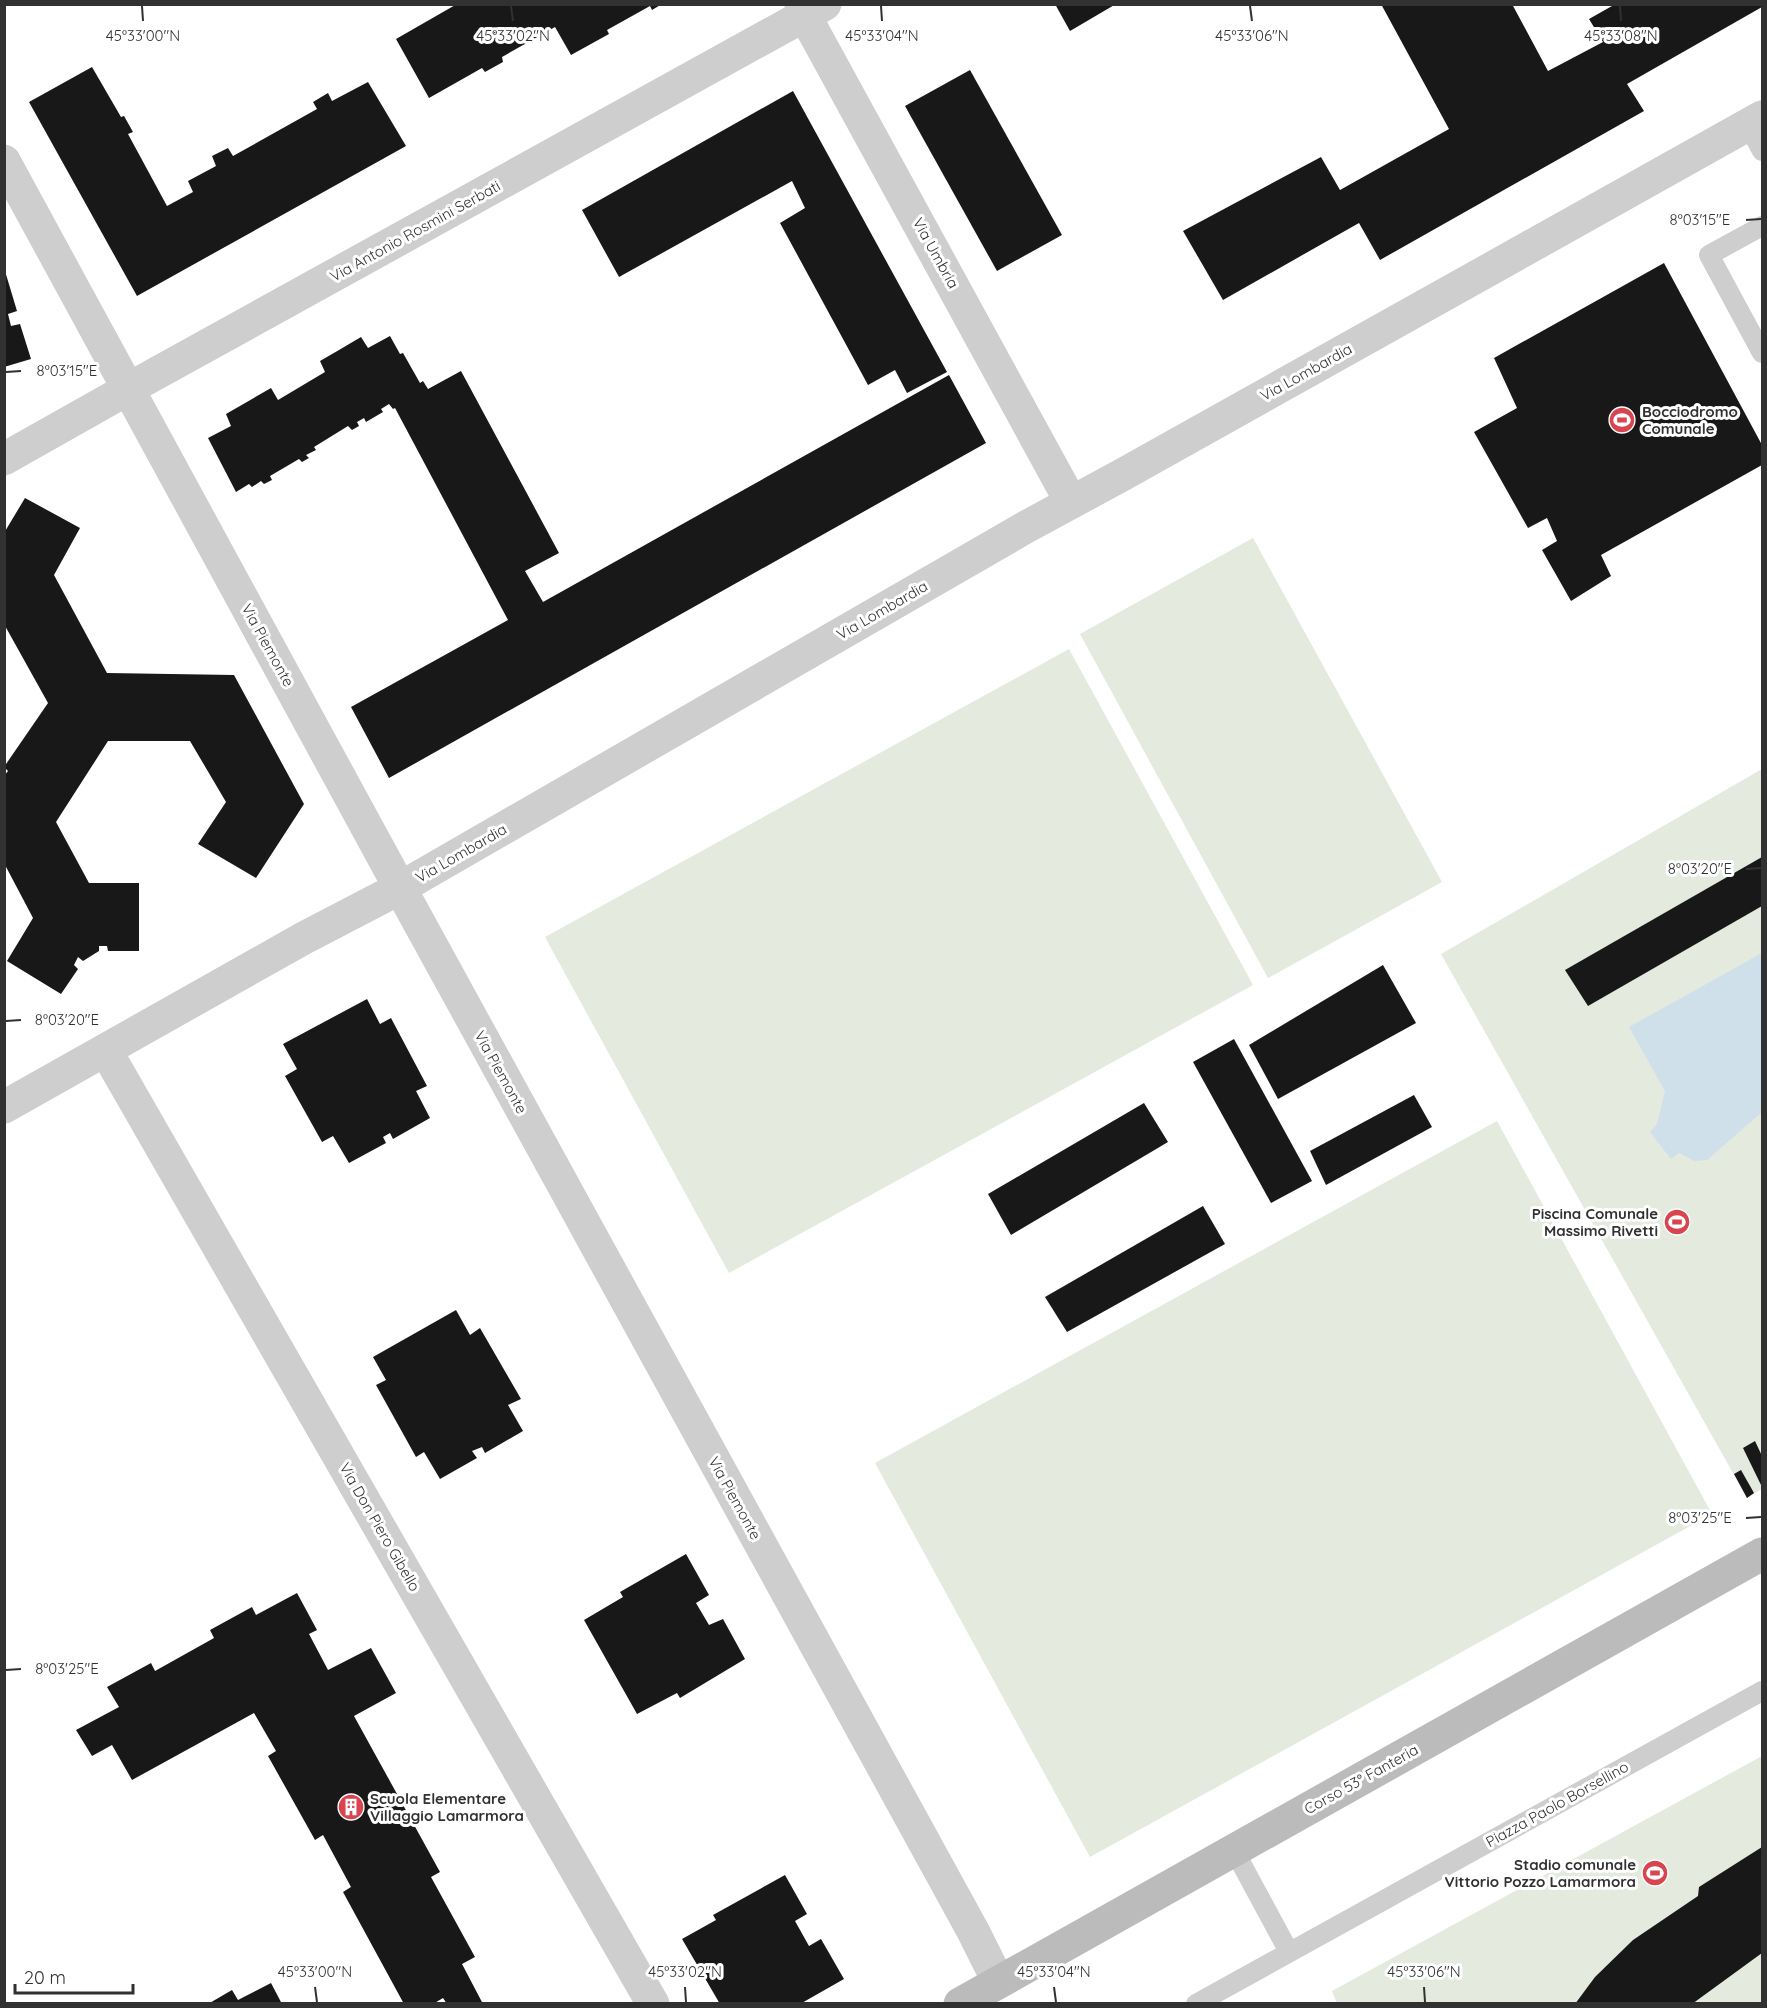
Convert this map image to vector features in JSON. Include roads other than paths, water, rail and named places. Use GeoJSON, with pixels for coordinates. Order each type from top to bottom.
{"type":"FeatureCollection","features":[{"type":"Feature","properties":{"kind":"street","name":"Via Antonio Rosmini Serbati"},"geometry":{"type":"LineString","coordinates":[[4,459],[810,8]]}},
{"type":"Feature","properties":{"kind":"street","name":"Via Umbria"},"geometry":{"type":"LineString","coordinates":[[810,8],[1071,502]]}},
{"type":"Feature","properties":{"kind":"street","name":"Via Lombardia"},"geometry":{"type":"LineString","coordinates":[[4,1107],[304,938],[400,888],[1071,502],[1758,131]]}},
{"type":"Feature","properties":{"kind":"street","name":"Via Piemonte"},"geometry":{"type":"LineString","coordinates":[[4,161],[1005,1992]]}},
{"type":"Feature","properties":{"kind":"street","name":"Via Don Piero Gibello"},"geometry":{"type":"LineString","coordinates":[[106,1051],[653,2004]]}},
{"type":"Feature","properties":{"kind":"street","name":"Corso 53° Fanteria"},"geometry":{"type":"LineString","coordinates":[[960,2004],[1005,1992],[1234,1850],[1762,1554]]}},
{"type":"Feature","properties":{"kind":"lane"},"geometry":{"type":"LineString","coordinates":[[1762,226],[1709,255],[1762,353]]}},
{"type":"Feature","properties":{"kind":"lane","name":"Piazza Paolo Borsellino"},"geometry":{"type":"LineString","coordinates":[[1196,2004],[1762,1691]]}},
{"type":"Feature","properties":{"kind":"lane"},"geometry":{"type":"LineString","coordinates":[[1234,1850],[1288,1952]]}},
{"type":"Feature","properties":{"kind":"water"},"geometry":{"type":"Polygon","coordinates":[[[1762,953],[1762,1112],[1707,1160],[1695,1161],[1679,1153],[1671,1159],[1650,1132],[1657,1124],[1665,1091],[1629,1027],[1762,953]]]}},
{"type":"Feature","properties":{"kind":"place","name":"Bocciodromo Comunale"},"geometry":{"type":"Point","coordinates":[1622,420]}},
{"type":"Feature","properties":{"kind":"place","name":"Piscina Comunale Massimo Rivetti"},"geometry":{"type":"Point","coordinates":[1677,1222]}},
{"type":"Feature","properties":{"kind":"place","name":"Scuola Elementare Villaggio Lamarmora"},"geometry":{"type":"Point","coordinates":[351,1807]}},
{"type":"Feature","properties":{"kind":"place","name":"Stadio comunale Vittorio Pozzo Lamarmora"},"geometry":{"type":"Point","coordinates":[1655,1873]}}]}
